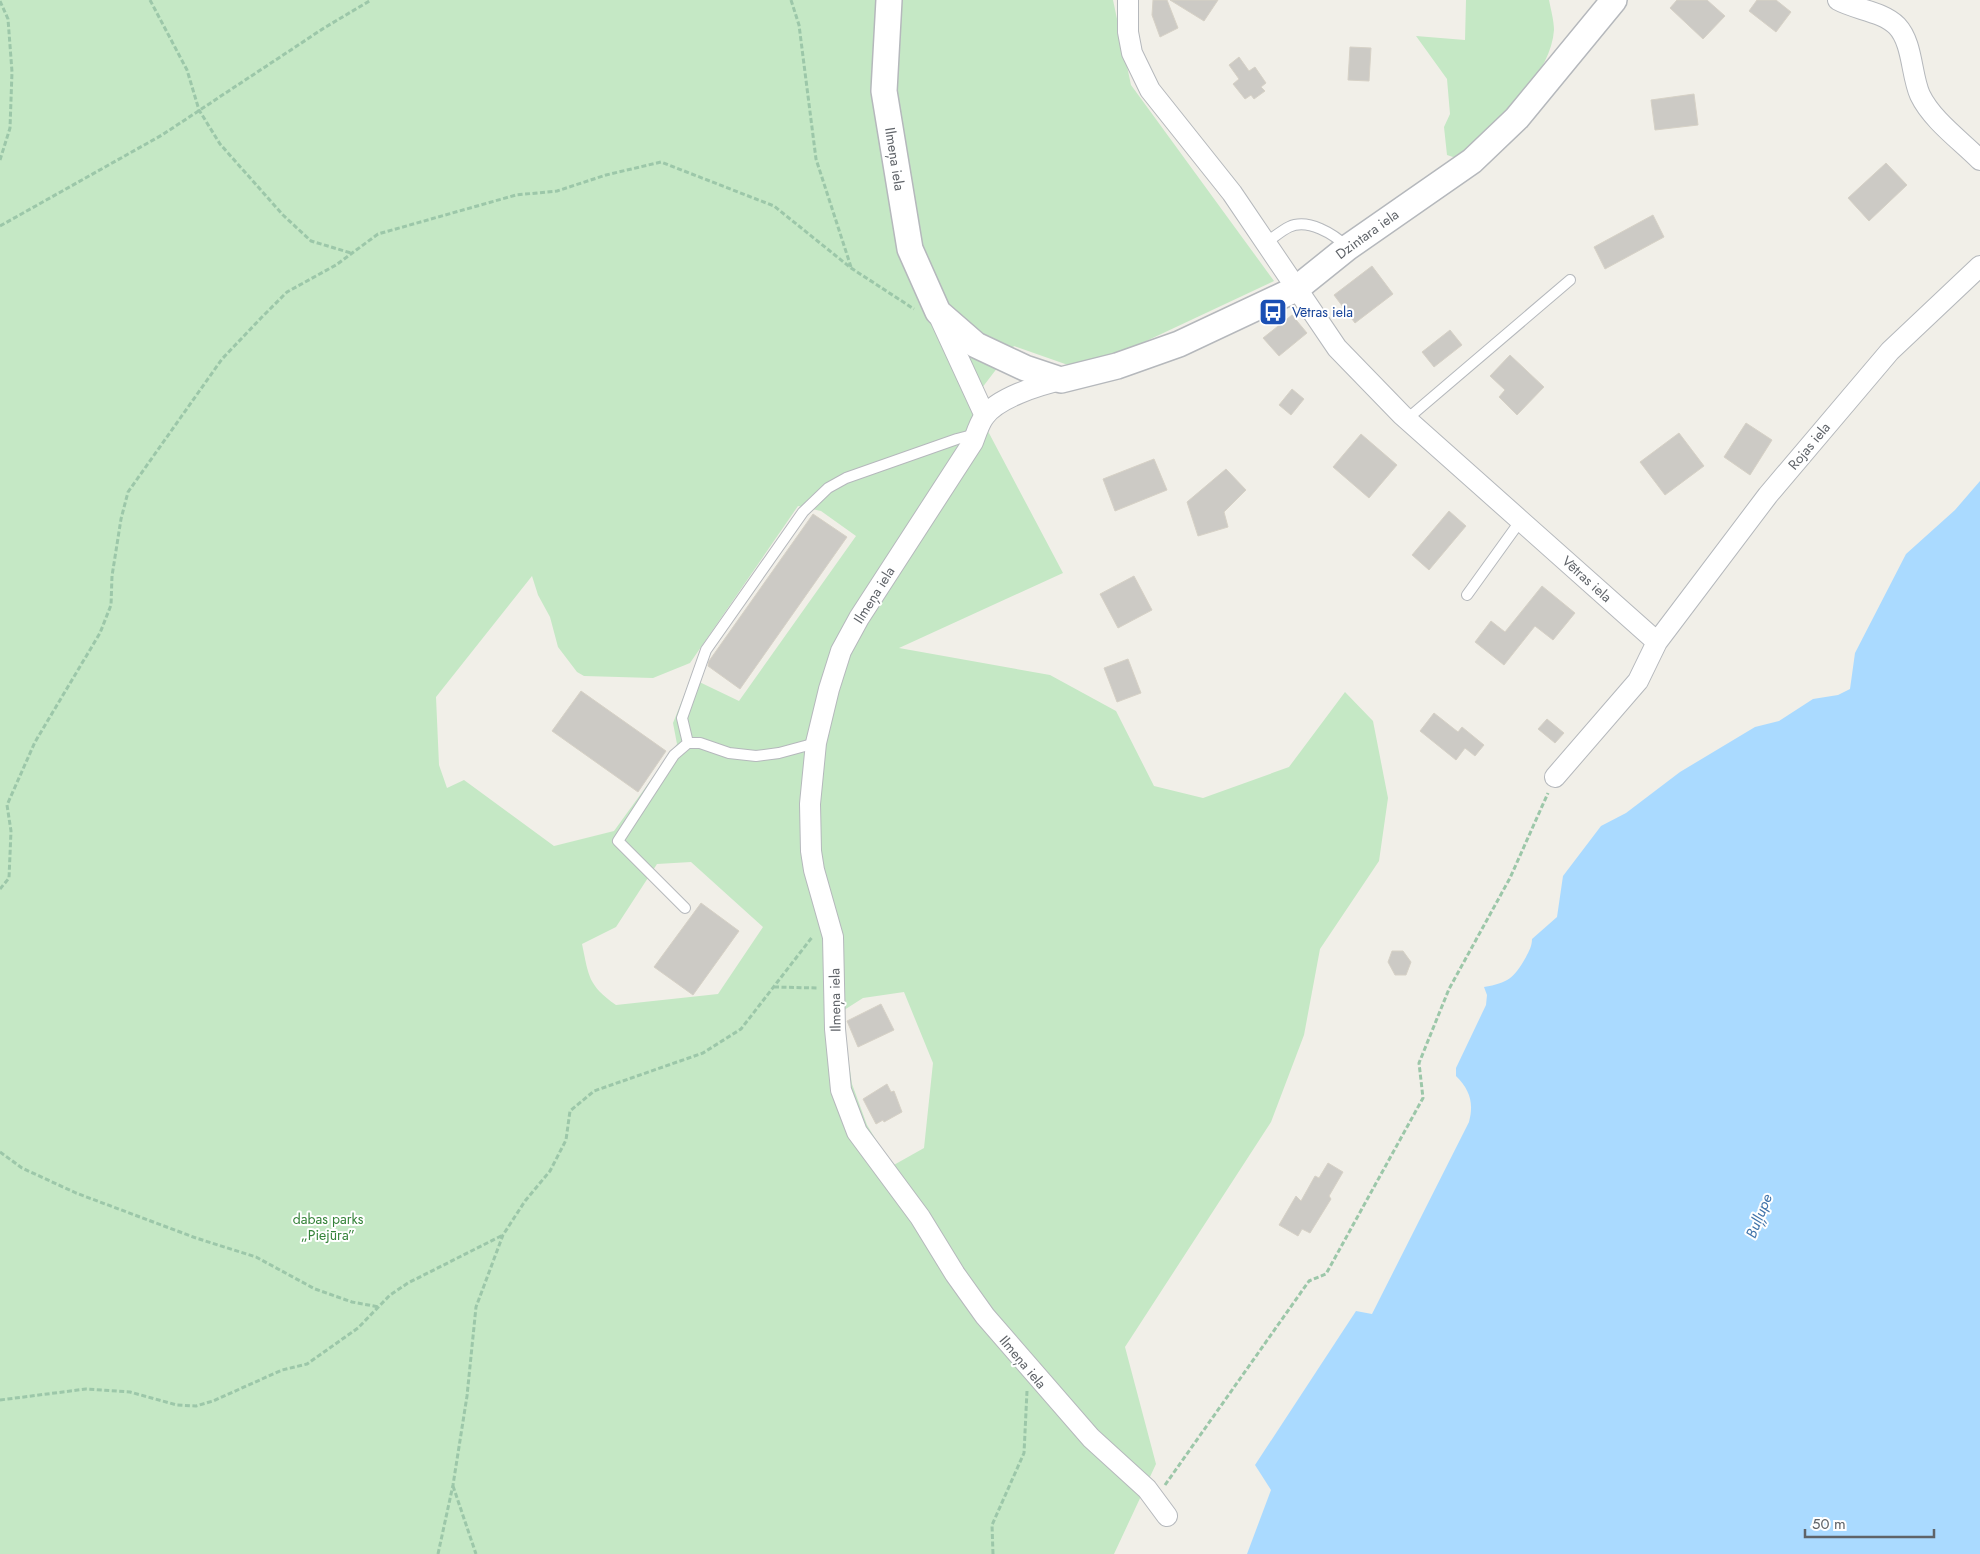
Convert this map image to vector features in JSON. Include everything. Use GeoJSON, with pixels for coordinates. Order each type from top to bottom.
{"type":"FeatureCollection","features":[{"type":"Feature","properties":{"kind":"street","name":"Ilmeņa iela"},"geometry":{"type":"LineString","coordinates":[[889,0],[884,91],[910,249],[985,416]]}},
{"type":"Feature","properties":{"kind":"street","name":"Vētras iela"},"geometry":{"type":"LineString","coordinates":[[1128,0],[1128,32],[1132,53],[1146,82],[1232,193],[1337,348],[1407,419],[1657,642]]}},
{"type":"Feature","properties":{"kind":"street","name":"Dzintara iela"},"geometry":{"type":"LineString","coordinates":[[1061,380],[1117,366],[1178,344],[1296,289],[1347,248],[1472,160],[1517,118],[1614,0]]}},
{"type":"Feature","properties":{"kind":"street"},"geometry":{"type":"LineString","coordinates":[[1838,0],[1877,15],[1898,28],[1905,40],[1920,95],[1932,112],[1980,160]]}},
{"type":"Feature","properties":{"kind":"street","name":"Rojas iela"},"geometry":{"type":"LineString","coordinates":[[1555,777],[1638,681],[1657,642],[1768,495],[1884,359],[1980,266]]}},
{"type":"Feature","properties":{"kind":"street","name":"Ilmeņa iela"},"geometry":{"type":"LineString","coordinates":[[938,312],[976,345],[1026,368],[1061,380]]}},
{"type":"Feature","properties":{"kind":"street","name":"Ilmeņa iela"},"geometry":{"type":"LineString","coordinates":[[1061,380],[1034,387],[1012,396],[985,416],[976,434],[859,618],[841,651],[828,689],[816,743],[810,804],[811,851],[814,870],[833,937],[837,1068],[841,1090],[857,1132],[920,1216],[955,1274],[985,1316],[1026,1366],[1091,1438],[1147,1489],[1167,1516]]}},
{"type":"Feature","properties":{"kind":"lane"},"geometry":{"type":"LineString","coordinates":[[1265,243],[1291,226],[1312,226],[1336,237],[1347,248]]}},
{"type":"Feature","properties":{"kind":"lane"},"geometry":{"type":"LineString","coordinates":[[1407,419],[1570,280]]}},
{"type":"Feature","properties":{"kind":"lane"},"geometry":{"type":"LineString","coordinates":[[688,744],[682,718],[706,650],[803,512],[828,488],[846,478],[976,434]]}},
{"type":"Feature","properties":{"kind":"lane"},"geometry":{"type":"LineString","coordinates":[[1467,595],[1521,520]]}},
{"type":"Feature","properties":{"kind":"lane"},"geometry":{"type":"LineString","coordinates":[[686,908],[618,841],[674,755],[688,744],[700,743],[729,753],[756,756],[779,753],[816,743]]}},
{"type":"Feature","properties":{"kind":"path"},"geometry":{"type":"LineString","coordinates":[[150,0],[187,70],[199,110],[220,144],[283,215],[311,241],[351,253]]}},
{"type":"Feature","properties":{"kind":"path"},"geometry":{"type":"LineString","coordinates":[[0,226],[162,135],[371,0]]}},
{"type":"Feature","properties":{"kind":"path"},"geometry":{"type":"LineString","coordinates":[[791,0],[799,25],[816,158],[852,268]]}},
{"type":"Feature","properties":{"kind":"path"},"geometry":{"type":"LineString","coordinates":[[0,1],[8,19],[12,72],[10,128],[0,160]]}},
{"type":"Feature","properties":{"kind":"path"},"geometry":{"type":"LineString","coordinates":[[0,889],[9,878],[11,831],[6,805],[35,742],[100,633],[111,605],[112,576],[121,519],[128,492],[222,359],[287,292],[318,276],[378,234],[516,195],[558,191],[606,175],[661,162],[774,206],[852,268],[921,314],[938,312]]}},
{"type":"Feature","properties":{"kind":"path"},"geometry":{"type":"LineString","coordinates":[[1154,1500],[1309,1281],[1326,1274],[1423,1098],[1419,1063],[1449,989],[1510,878],[1555,777]]}},
{"type":"Feature","properties":{"kind":"path"},"geometry":{"type":"LineString","coordinates":[[438,1554],[453,1485],[467,1396],[476,1308],[503,1235],[525,1201],[550,1171],[566,1140],[570,1111],[594,1091],[703,1053],[741,1029],[828,917]]}},
{"type":"Feature","properties":{"kind":"path"},"geometry":{"type":"LineString","coordinates":[[774,987],[835,989]]}},
{"type":"Feature","properties":{"kind":"path"},"geometry":{"type":"LineString","coordinates":[[0,1152],[22,1168],[76,1193],[196,1238],[256,1257],[315,1290],[352,1302],[379,1307]]}},
{"type":"Feature","properties":{"kind":"path"},"geometry":{"type":"LineString","coordinates":[[0,1400],[86,1389],[130,1392],[177,1405],[196,1406],[213,1401],[282,1370],[307,1364],[358,1328],[390,1295],[408,1283],[503,1235]]}},
{"type":"Feature","properties":{"kind":"path"},"geometry":{"type":"LineString","coordinates":[[993,1554],[992,1525],[1024,1453],[1027,1398],[1026,1366]]}},
{"type":"Feature","properties":{"kind":"path"},"geometry":{"type":"LineString","coordinates":[[453,1485],[476,1554]]}},
{"type":"Feature","properties":{"kind":"green space","name":"dabas parks „Piejūra”"},"geometry":{"type":"Polygon","coordinates":[[[0,0],[1113,0],[1131,85],[1274,281],[1110,358],[1068,365],[1014,346],[972,401],[1063,573],[899,648],[1050,675],[1116,711],[1154,786],[1203,798],[1289,767],[1345,692],[1373,721],[1388,798],[1379,861],[1320,949],[1304,1035],[1271,1122],[1125,1347],[1156,1464],[1114,1554],[0,1554],[0,0]],[[798,506],[690,663],[653,678],[584,676],[577,672],[558,647],[550,617],[538,595],[532,576],[436,697],[439,765],[447,788],[464,780],[554,846],[614,831],[677,744],[673,723],[691,678],[739,701],[856,536],[821,511],[798,506]],[[691,862],[657,864],[616,927],[582,944],[591,979],[600,992],[616,1005],[718,994],[763,927],[691,862]],[[904,992],[863,998],[841,1012],[852,1084],[867,1125],[892,1166],[924,1148],[933,1063],[904,992]]]}},
{"type":"Feature","properties":{"kind":"green space"},"geometry":{"type":"Polygon","coordinates":[[[1466,0],[1549,0],[1554,30],[1550,48],[1531,84],[1502,118],[1456,158],[1447,155],[1444,127],[1450,114],[1447,79],[1416,36],[1465,40],[1466,0]]]}},
{"type":"Feature","properties":{"kind":"water","name":"Buļļupe"},"geometry":{"type":"Polygon","coordinates":[[[1980,481],[1980,1554],[1247,1554],[1271,1490],[1255,1465],[1356,1311],[1372,1314],[1469,1122],[1470,1097],[1465,1086],[1456,1076],[1456,1068],[1486,1005],[1487,995],[1484,987],[1499,984],[1514,975],[1526,957],[1532,939],[1557,917],[1563,876],[1601,826],[1626,813],[1680,772],[1755,727],[1779,721],[1813,699],[1838,695],[1850,689],[1855,653],[1906,554],[1955,510],[1980,481]]]}},
{"type":"Feature","properties":{"kind":"building"},"geometry":{"type":"Polygon","coordinates":[[[1153,0],[1167,0],[1178,28],[1160,37],[1152,15],[1153,0]]]}},
{"type":"Feature","properties":{"kind":"building"},"geometry":{"type":"Polygon","coordinates":[[[1170,0],[1218,0],[1204,21],[1170,0]]]}},
{"type":"Feature","properties":{"kind":"building"},"geometry":{"type":"Polygon","coordinates":[[[1677,0],[1707,0],[1725,16],[1703,39],[1670,8],[1677,0]]]}},
{"type":"Feature","properties":{"kind":"building"},"geometry":{"type":"Polygon","coordinates":[[[1757,0],[1776,0],[1791,12],[1776,32],[1749,11],[1757,0]]]}},
{"type":"Feature","properties":{"kind":"building"},"geometry":{"type":"Polygon","coordinates":[[[1350,47],[1371,48],[1369,81],[1348,80],[1350,47]]]}},
{"type":"Feature","properties":{"kind":"building"},"geometry":{"type":"Polygon","coordinates":[[[1239,57],[1249,71],[1255,67],[1266,83],[1261,87],[1265,91],[1254,99],[1251,95],[1245,99],[1233,84],[1239,79],[1229,65],[1239,57]]]}},
{"type":"Feature","properties":{"kind":"building"},"geometry":{"type":"Polygon","coordinates":[[[1694,94],[1698,125],[1655,130],[1651,100],[1694,94]]]}},
{"type":"Feature","properties":{"kind":"building"},"geometry":{"type":"Polygon","coordinates":[[[1886,163],[1907,185],[1869,221],[1848,198],[1886,163]]]}},
{"type":"Feature","properties":{"kind":"building"},"geometry":{"type":"Polygon","coordinates":[[[1653,215],[1664,237],[1605,269],[1594,247],[1653,215]]]}},
{"type":"Feature","properties":{"kind":"building"},"geometry":{"type":"Polygon","coordinates":[[[1372,266],[1393,294],[1355,323],[1334,295],[1372,266]]]}},
{"type":"Feature","properties":{"kind":"building"},"geometry":{"type":"Polygon","coordinates":[[[1292,315],[1307,333],[1279,356],[1263,338],[1292,315]]]}},
{"type":"Feature","properties":{"kind":"building"},"geometry":{"type":"Polygon","coordinates":[[[1450,330],[1462,345],[1434,367],[1422,352],[1450,330]]]}},
{"type":"Feature","properties":{"kind":"building"},"geometry":{"type":"Polygon","coordinates":[[[1510,355],[1544,387],[1517,415],[1499,397],[1505,390],[1490,376],[1510,355]]]}},
{"type":"Feature","properties":{"kind":"building"},"geometry":{"type":"Polygon","coordinates":[[[1292,389],[1304,399],[1291,415],[1279,405],[1292,389]]]}},
{"type":"Feature","properties":{"kind":"building"},"geometry":{"type":"Polygon","coordinates":[[[1746,423],[1772,440],[1750,475],[1724,457],[1746,423]]]}},
{"type":"Feature","properties":{"kind":"building"},"geometry":{"type":"Polygon","coordinates":[[[1679,433],[1704,466],[1665,495],[1640,462],[1679,433]]]}},
{"type":"Feature","properties":{"kind":"building"},"geometry":{"type":"Polygon","coordinates":[[[1361,434],[1397,465],[1369,498],[1333,467],[1361,434]]]}},
{"type":"Feature","properties":{"kind":"building"},"geometry":{"type":"Polygon","coordinates":[[[1154,459],[1167,490],[1115,511],[1103,479],[1154,459]]]}},
{"type":"Feature","properties":{"kind":"building"},"geometry":{"type":"Polygon","coordinates":[[[1226,469],[1246,490],[1224,512],[1228,527],[1198,536],[1187,502],[1226,469]]]}},
{"type":"Feature","properties":{"kind":"building"},"geometry":{"type":"Polygon","coordinates":[[[1449,511],[1466,526],[1429,570],[1412,555],[1449,511]]]}},
{"type":"Feature","properties":{"kind":"building"},"geometry":{"type":"Polygon","coordinates":[[[813,514],[847,537],[740,689],[708,666],[709,661],[813,514]]]}},
{"type":"Feature","properties":{"kind":"building"},"geometry":{"type":"Polygon","coordinates":[[[1134,576],[1152,610],[1118,628],[1100,594],[1134,576]]]}},
{"type":"Feature","properties":{"kind":"building"},"geometry":{"type":"Polygon","coordinates":[[[1542,586],[1575,613],[1553,640],[1535,626],[1504,665],[1475,642],[1491,621],[1505,632],[1542,586]]]}},
{"type":"Feature","properties":{"kind":"building"},"geometry":{"type":"Polygon","coordinates":[[[1128,659],[1141,693],[1117,702],[1104,668],[1128,659]]]}},
{"type":"Feature","properties":{"kind":"building"},"geometry":{"type":"Polygon","coordinates":[[[581,691],[666,751],[638,792],[552,731],[581,691]]]}},
{"type":"Feature","properties":{"kind":"building"},"geometry":{"type":"Polygon","coordinates":[[[1434,713],[1458,732],[1462,727],[1484,745],[1475,756],[1465,748],[1456,760],[1420,731],[1434,713]]]}},
{"type":"Feature","properties":{"kind":"building"},"geometry":{"type":"Polygon","coordinates":[[[1547,719],[1564,733],[1555,743],[1538,729],[1547,719]]]}},
{"type":"Feature","properties":{"kind":"building"},"geometry":{"type":"Polygon","coordinates":[[[701,903],[739,931],[693,995],[654,967],[701,903]]]}},
{"type":"Feature","properties":{"kind":"building"},"geometry":{"type":"Polygon","coordinates":[[[1392,951],[1403,951],[1411,962],[1406,975],[1395,975],[1388,962],[1392,951]]]}},
{"type":"Feature","properties":{"kind":"building"},"geometry":{"type":"Polygon","coordinates":[[[881,1004],[894,1030],[858,1047],[847,1021],[881,1004]]]}},
{"type":"Feature","properties":{"kind":"building"},"geometry":{"type":"Polygon","coordinates":[[[887,1084],[891,1092],[894,1091],[902,1112],[884,1122],[883,1120],[876,1124],[863,1099],[887,1084]]]}},
{"type":"Feature","properties":{"kind":"building"},"geometry":{"type":"Polygon","coordinates":[[[1328,1163],[1343,1172],[1329,1196],[1331,1199],[1310,1233],[1302,1229],[1298,1236],[1279,1225],[1296,1196],[1301,1201],[1315,1176],[1319,1178],[1328,1163]]]}},
{"type":"Feature","properties":{"kind":"place","name":"Vētras iela"},"geometry":{"type":"Point","coordinates":[1273,312]}}]}
